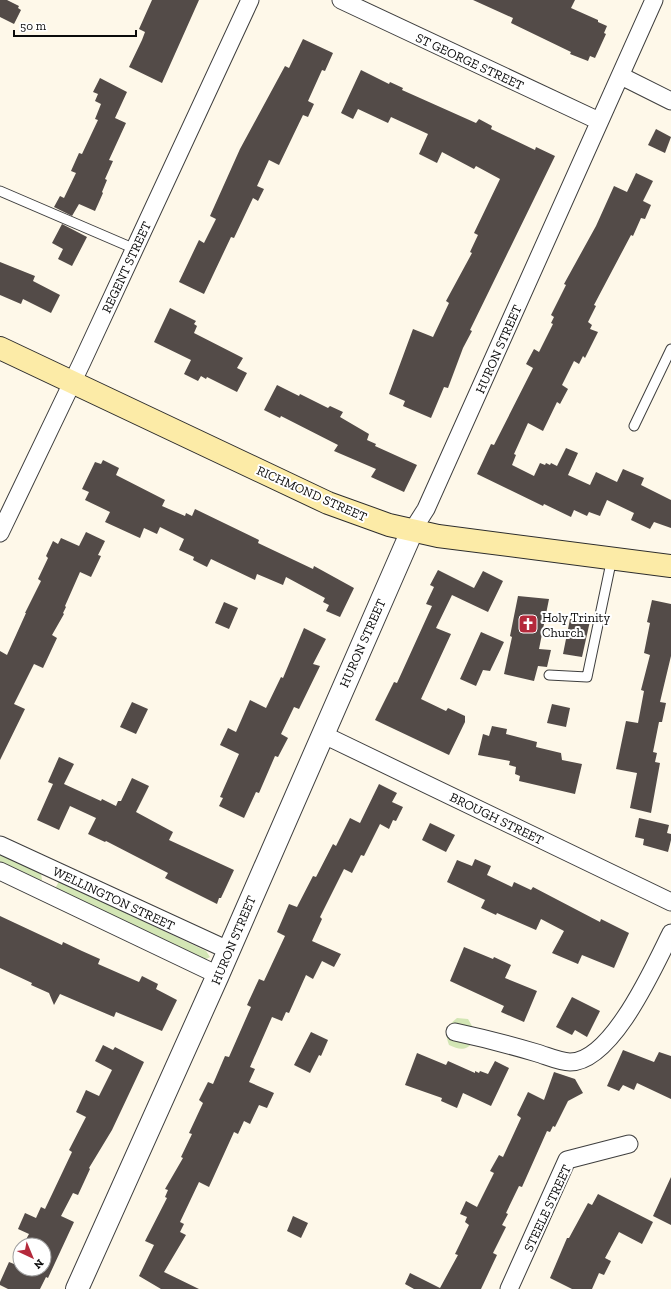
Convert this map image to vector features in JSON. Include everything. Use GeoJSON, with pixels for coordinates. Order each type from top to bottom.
{"type":"FeatureCollection","features":[{"type":"Feature","properties":{"kind":"main road","name":"RICHMOND STREET"},"geometry":{"type":"LineString","coordinates":[[0,348],[328,503],[389,525],[412,531],[671,566]]}},
{"type":"Feature","properties":{"kind":"street","name":"REGENT STREET"},"geometry":{"type":"LineString","coordinates":[[0,533],[73,382],[250,0]]}},
{"type":"Feature","properties":{"kind":"street","name":"ST GEORGE STREET"},"geometry":{"type":"LineString","coordinates":[[341,0],[599,121]]}},
{"type":"Feature","properties":{"kind":"street","name":"HURON STREET"},"geometry":{"type":"LineString","coordinates":[[80,1288],[412,531],[426,509],[654,0]]}},
{"type":"Feature","properties":{"kind":"street"},"geometry":{"type":"LineString","coordinates":[[620,76],[671,101]]}},
{"type":"Feature","properties":{"kind":"street","name":"BROUGH STREET"},"geometry":{"type":"LineString","coordinates":[[322,734],[671,902]]}},
{"type":"Feature","properties":{"kind":"street","name":"WELLINGTON STREET"},"geometry":{"type":"LineString","coordinates":[[0,845],[228,950]]}},
{"type":"Feature","properties":{"kind":"street","name":"WELLINGTON STREET"},"geometry":{"type":"LineString","coordinates":[[0,872],[218,975]]}},
{"type":"Feature","properties":{"kind":"street"},"geometry":{"type":"LineString","coordinates":[[455,1032],[570,1062],[592,1055],[618,1028],[641,994],[671,933]]}},
{"type":"Feature","properties":{"kind":"street","name":"STEELE STREET"},"geometry":{"type":"LineString","coordinates":[[509,1289],[567,1160],[629,1144]]}},
{"type":"Feature","properties":{"kind":"lane"},"geometry":{"type":"LineString","coordinates":[[0,191],[134,249]]}},
{"type":"Feature","properties":{"kind":"lane"},"geometry":{"type":"LineString","coordinates":[[634,426],[671,349]]}},
{"type":"Feature","properties":{"kind":"lane"},"geometry":{"type":"LineString","coordinates":[[549,675],[586,677],[612,558]]}},
{"type":"Feature","properties":{"kind":"green space"},"geometry":{"type":"Polygon","coordinates":[[[0,853],[41,873],[42,880],[36,882],[0,864],[0,853]]]}},
{"type":"Feature","properties":{"kind":"green space"},"geometry":{"type":"Polygon","coordinates":[[[59,881],[206,951],[210,957],[204,960],[55,889],[59,881]]]}},
{"type":"Feature","properties":{"kind":"green space"},"geometry":{"type":"Polygon","coordinates":[[[457,1018],[468,1019],[475,1031],[474,1042],[468,1047],[462,1049],[449,1045],[447,1040],[447,1030],[457,1018]]]}},
{"type":"Feature","properties":{"kind":"building"},"geometry":{"type":"Polygon","coordinates":[[[0,0],[7,0],[19,6],[18,8],[21,10],[14,24],[0,17],[0,0]]]}},
{"type":"Feature","properties":{"kind":"building"},"geometry":{"type":"Polygon","coordinates":[[[152,0],[199,0],[162,83],[129,67],[145,32],[139,29],[152,0]]]}},
{"type":"Feature","properties":{"kind":"building"},"geometry":{"type":"Polygon","coordinates":[[[473,0],[575,0],[571,8],[598,20],[598,22],[607,26],[604,33],[606,34],[595,58],[590,56],[588,61],[570,54],[571,52],[511,23],[513,18],[473,0]]]}},
{"type":"Feature","properties":{"kind":"building"},"geometry":{"type":"Polygon","coordinates":[[[303,39],[333,53],[325,71],[322,70],[308,101],[314,104],[308,117],[303,115],[279,165],[269,160],[257,186],[264,189],[258,201],[253,198],[234,238],[231,237],[204,294],[179,282],[199,240],[204,243],[216,219],[210,216],[240,149],[285,66],[289,68],[303,39]]]}},
{"type":"Feature","properties":{"kind":"building"},"geometry":{"type":"Polygon","coordinates":[[[361,70],[389,84],[390,82],[403,88],[402,90],[476,123],[479,119],[492,126],[491,129],[535,150],[536,147],[555,156],[470,330],[472,331],[463,348],[448,388],[444,387],[431,418],[403,406],[405,401],[389,394],[413,329],[433,337],[449,303],[446,301],[472,253],[470,252],[478,235],[474,233],[500,179],[476,166],[474,169],[442,152],[437,163],[419,154],[428,134],[391,117],[388,123],[358,109],[353,119],[341,113],[361,70]]]}},
{"type":"Feature","properties":{"kind":"building"},"geometry":{"type":"Polygon","coordinates":[[[100,78],[127,92],[115,118],[126,123],[109,160],[113,161],[105,179],[107,180],[102,192],[103,193],[95,211],[79,204],[72,216],[54,207],[60,196],[64,198],[76,173],[71,171],[79,153],[82,154],[98,120],[95,119],[101,104],[95,101],[98,94],[93,92],[100,78]]]}},
{"type":"Feature","properties":{"kind":"building"},"geometry":{"type":"Polygon","coordinates":[[[656,129],[671,137],[665,153],[648,145],[656,129]]]}},
{"type":"Feature","properties":{"kind":"building"},"geometry":{"type":"Polygon","coordinates":[[[636,173],[653,181],[643,201],[651,205],[645,219],[641,218],[633,236],[631,235],[594,305],[596,306],[588,322],[592,325],[590,329],[598,332],[585,358],[583,356],[579,364],[574,361],[562,385],[568,389],[560,404],[557,402],[543,431],[528,423],[514,454],[516,455],[512,465],[534,476],[540,463],[550,465],[551,463],[557,466],[566,448],[578,453],[568,475],[590,485],[596,472],[617,482],[623,469],[644,478],[641,485],[671,500],[671,528],[654,522],[650,529],[631,520],[634,513],[607,500],[600,516],[589,512],[587,516],[574,510],[571,517],[544,504],[543,506],[477,474],[491,444],[494,445],[533,368],[526,364],[534,349],[539,352],[553,324],[551,323],[554,317],[551,315],[566,285],[564,284],[596,226],[614,186],[627,192],[636,173]]]}},
{"type":"Feature","properties":{"kind":"building"},"geometry":{"type":"Polygon","coordinates":[[[62,224],[87,237],[72,266],[58,259],[63,249],[52,243],[62,224]]]}},
{"type":"Feature","properties":{"kind":"building"},"geometry":{"type":"Polygon","coordinates":[[[0,262],[35,276],[33,281],[60,295],[51,313],[23,299],[21,304],[0,295],[0,262]]]}},
{"type":"Feature","properties":{"kind":"building"},"geometry":{"type":"Polygon","coordinates":[[[170,308],[196,321],[194,324],[197,326],[194,333],[243,358],[237,368],[247,373],[237,392],[207,377],[206,379],[201,376],[198,381],[184,374],[191,360],[154,342],[170,308]]]}},
{"type":"Feature","properties":{"kind":"building"},"geometry":{"type":"Polygon","coordinates":[[[277,385],[299,396],[300,394],[328,408],[330,406],[343,412],[340,417],[369,434],[367,440],[376,444],[375,446],[417,465],[404,492],[371,477],[376,469],[334,451],[338,445],[281,416],[280,418],[264,410],[277,385]]]}},
{"type":"Feature","properties":{"kind":"building"},"geometry":{"type":"Polygon","coordinates":[[[103,460],[119,468],[116,475],[165,500],[162,506],[185,516],[186,513],[192,516],[195,509],[259,540],[258,543],[313,569],[314,566],[354,588],[340,617],[326,611],[329,605],[323,602],[325,598],[286,577],[283,585],[257,574],[255,580],[211,559],[207,567],[193,560],[194,557],[179,550],[184,539],[160,527],[157,534],[144,528],[140,538],[105,522],[110,512],[85,500],[89,492],[82,489],[95,462],[101,464],[103,460]]]}},
{"type":"Feature","properties":{"kind":"building"},"geometry":{"type":"Polygon","coordinates":[[[86,532],[105,541],[98,555],[101,556],[91,577],[80,572],[65,606],[64,614],[52,635],[57,638],[43,668],[34,664],[14,704],[25,709],[0,760],[0,651],[7,655],[41,581],[38,579],[48,558],[46,556],[53,541],[58,544],[61,538],[79,546],[86,532]]]}},
{"type":"Feature","properties":{"kind":"building"},"geometry":{"type":"Polygon","coordinates":[[[438,570],[474,588],[483,571],[503,581],[488,612],[452,595],[436,628],[451,634],[421,699],[446,711],[448,708],[465,716],[465,722],[449,755],[375,720],[394,682],[397,683],[432,606],[426,604],[434,587],[430,585],[438,570]]]}},
{"type":"Feature","properties":{"kind":"building","name":"Holy Trinity Church"},"geometry":{"type":"Polygon","coordinates":[[[518,596],[549,599],[539,649],[551,650],[547,667],[538,666],[534,681],[504,674],[512,637],[510,636],[518,596]]]}},
{"type":"Feature","properties":{"kind":"building"},"geometry":{"type":"Polygon","coordinates":[[[652,600],[671,604],[671,656],[660,702],[666,703],[662,722],[659,722],[653,752],[657,753],[655,762],[660,763],[651,813],[630,808],[637,773],[616,769],[626,721],[638,723],[644,691],[641,690],[650,655],[644,653],[650,623],[647,622],[652,600]]]}},
{"type":"Feature","properties":{"kind":"building"},"geometry":{"type":"Polygon","coordinates":[[[224,602],[238,608],[229,629],[215,623],[224,602]]]}},
{"type":"Feature","properties":{"kind":"building"},"geometry":{"type":"Polygon","coordinates":[[[570,619],[590,621],[582,657],[563,654],[570,619]]]}},
{"type":"Feature","properties":{"kind":"building"},"geometry":{"type":"Polygon","coordinates":[[[304,628],[326,639],[313,664],[320,666],[299,709],[294,707],[281,734],[288,738],[278,757],[275,756],[259,793],[256,792],[244,818],[219,806],[223,798],[220,797],[239,754],[220,745],[228,728],[236,732],[250,700],[266,708],[281,677],[283,678],[304,628]]]}},
{"type":"Feature","properties":{"kind":"building"},"geometry":{"type":"Polygon","coordinates":[[[481,632],[504,642],[490,671],[483,670],[476,686],[460,679],[481,632]]]}},
{"type":"Feature","properties":{"kind":"building"},"geometry":{"type":"Polygon","coordinates":[[[132,702],[148,709],[136,734],[120,727],[132,702]]]}},
{"type":"Feature","properties":{"kind":"building"},"geometry":{"type":"Polygon","coordinates":[[[552,704],[570,708],[566,727],[547,723],[552,704]]]}},
{"type":"Feature","properties":{"kind":"building"},"geometry":{"type":"Polygon","coordinates":[[[492,726],[507,729],[506,734],[537,742],[536,747],[561,753],[562,760],[582,764],[575,794],[519,781],[520,776],[515,774],[516,767],[509,765],[510,761],[478,755],[483,734],[489,736],[492,726]]]}},
{"type":"Feature","properties":{"kind":"building"},"geometry":{"type":"Polygon","coordinates":[[[59,757],[74,764],[64,784],[101,801],[102,799],[116,806],[118,801],[121,801],[132,778],[149,786],[136,812],[173,832],[169,840],[234,870],[217,904],[165,878],[168,873],[106,841],[105,842],[88,834],[96,818],[70,806],[59,830],[37,820],[53,784],[48,782],[59,757]]]}},
{"type":"Feature","properties":{"kind":"building"},"geometry":{"type":"Polygon","coordinates":[[[379,784],[397,793],[392,802],[403,807],[396,821],[393,820],[389,829],[380,824],[364,856],[361,855],[352,873],[344,869],[320,917],[322,919],[312,941],[341,954],[334,967],[322,961],[313,979],[306,975],[289,1013],[286,1012],[282,1021],[272,1017],[250,1067],[255,1069],[249,1082],[274,1093],[267,1108],[259,1105],[250,1124],[244,1121],[238,1134],[234,1132],[209,1187],[199,1182],[180,1222],[184,1224],[180,1232],[186,1235],[164,1272],[199,1289],[161,1289],[139,1276],[154,1245],[145,1241],[167,1198],[165,1197],[168,1190],[165,1189],[183,1158],[181,1157],[192,1134],[189,1133],[203,1103],[199,1100],[208,1082],[213,1084],[225,1056],[229,1057],[251,1007],[247,1005],[259,979],[264,981],[285,936],[277,932],[289,904],[297,907],[313,876],[316,877],[333,844],[336,846],[350,818],[360,823],[379,784]]]}},
{"type":"Feature","properties":{"kind":"building"},"geometry":{"type":"Polygon","coordinates":[[[639,818],[669,825],[667,833],[671,834],[671,840],[668,852],[643,845],[644,839],[635,837],[639,818]]]}},
{"type":"Feature","properties":{"kind":"building"},"geometry":{"type":"Polygon","coordinates":[[[430,823],[455,835],[446,852],[422,840],[430,823]]]}},
{"type":"Feature","properties":{"kind":"building"},"geometry":{"type":"Polygon","coordinates":[[[475,859],[491,866],[487,875],[512,887],[514,882],[531,890],[533,887],[600,922],[601,919],[629,933],[614,968],[582,955],[578,964],[552,953],[564,931],[541,919],[536,930],[497,913],[496,915],[481,908],[485,900],[447,882],[457,860],[472,866],[475,859]]]}},
{"type":"Feature","properties":{"kind":"building"},"geometry":{"type":"Polygon","coordinates":[[[0,916],[62,945],[63,942],[100,959],[98,964],[139,982],[142,976],[158,984],[156,989],[177,1000],[162,1031],[116,1012],[114,1017],[60,994],[54,1005],[49,993],[0,968],[0,916]]]}},
{"type":"Feature","properties":{"kind":"building"},"geometry":{"type":"Polygon","coordinates":[[[464,947],[493,959],[494,957],[511,965],[505,978],[537,991],[524,1022],[501,1012],[504,1006],[450,981],[464,947]]]}},
{"type":"Feature","properties":{"kind":"building"},"geometry":{"type":"Polygon","coordinates":[[[572,997],[600,1011],[587,1037],[575,1030],[572,1035],[556,1027],[572,997]]]}},
{"type":"Feature","properties":{"kind":"building"},"geometry":{"type":"Polygon","coordinates":[[[311,1032],[328,1040],[321,1056],[319,1055],[310,1073],[294,1065],[311,1032]]]}},
{"type":"Feature","properties":{"kind":"building"},"geometry":{"type":"Polygon","coordinates":[[[103,1045],[113,1050],[115,1047],[144,1062],[112,1130],[89,1168],[90,1169],[78,1195],[73,1193],[61,1216],[74,1222],[52,1269],[52,1237],[27,1237],[29,1234],[18,1229],[25,1213],[36,1218],[41,1207],[45,1209],[72,1152],[69,1150],[86,1117],[76,1112],[86,1090],[99,1096],[112,1070],[95,1061],[103,1045]]]}},
{"type":"Feature","properties":{"kind":"building"},"geometry":{"type":"Polygon","coordinates":[[[623,1050],[654,1062],[659,1052],[671,1056],[671,1099],[637,1083],[634,1090],[623,1085],[619,1091],[607,1086],[623,1050]]]}},
{"type":"Feature","properties":{"kind":"building"},"geometry":{"type":"Polygon","coordinates":[[[417,1053],[446,1065],[448,1061],[475,1073],[475,1071],[479,1073],[480,1071],[488,1074],[495,1061],[509,1068],[491,1106],[463,1093],[457,1108],[441,1101],[442,1098],[405,1085],[417,1053]]]}},
{"type":"Feature","properties":{"kind":"building"},"geometry":{"type":"Polygon","coordinates":[[[554,1072],[575,1079],[583,1093],[568,1101],[555,1127],[553,1126],[550,1132],[547,1131],[522,1187],[519,1186],[506,1213],[508,1214],[502,1225],[506,1227],[493,1253],[497,1255],[481,1289],[414,1289],[405,1284],[410,1273],[440,1288],[458,1255],[455,1254],[469,1225],[465,1222],[467,1217],[460,1214],[466,1201],[477,1207],[494,1173],[490,1171],[499,1155],[503,1157],[521,1118],[517,1115],[528,1092],[544,1100],[554,1072]]]}},
{"type":"Feature","properties":{"kind":"building"},"geometry":{"type":"Polygon","coordinates":[[[671,1177],[671,1225],[653,1216],[671,1177]]]}},
{"type":"Feature","properties":{"kind":"building"},"geometry":{"type":"Polygon","coordinates":[[[598,1194],[653,1222],[642,1244],[619,1232],[605,1258],[611,1261],[604,1275],[599,1273],[592,1289],[572,1289],[550,1278],[567,1238],[569,1238],[588,1203],[592,1205],[598,1194]]]}},
{"type":"Feature","properties":{"kind":"building"},"geometry":{"type":"Polygon","coordinates":[[[293,1216],[308,1223],[301,1238],[287,1231],[293,1216]]]}},
{"type":"Feature","properties":{"kind":"building"},"geometry":{"type":"Polygon","coordinates":[[[9,1262],[12,1263],[12,1277],[46,1277],[40,1289],[8,1289],[0,1285],[9,1262]]]}},
{"type":"Feature","properties":{"kind":"place","name":"Holy Trinity Church"},"geometry":{"type":"Point","coordinates":[528,624]}}]}
